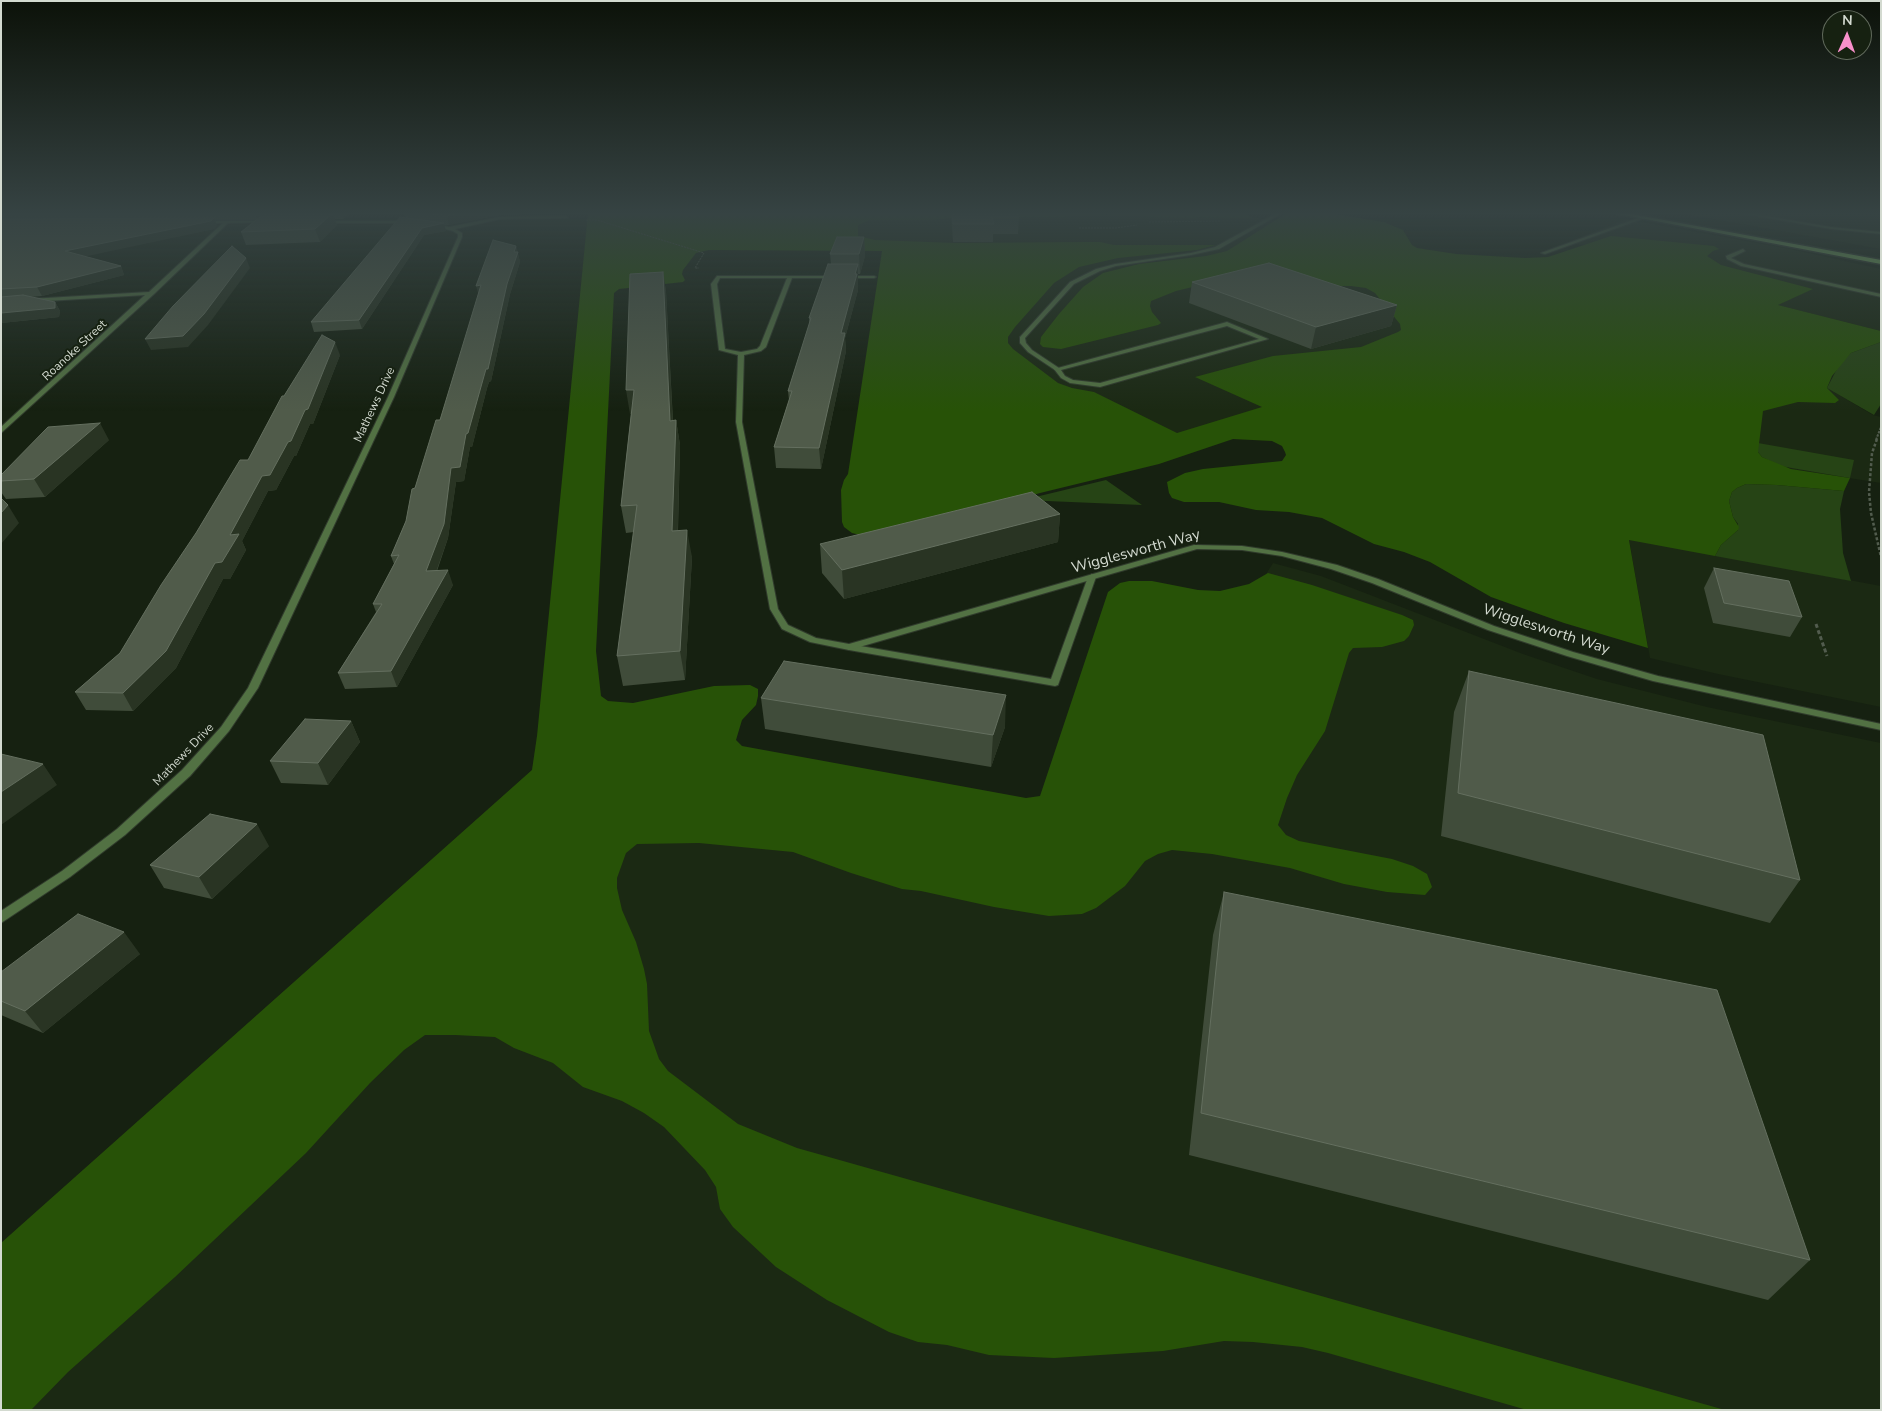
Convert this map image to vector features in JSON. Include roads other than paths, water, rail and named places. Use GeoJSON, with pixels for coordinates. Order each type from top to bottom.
{"type":"FeatureCollection","features":[{"type":"Feature","properties":{"kind":"street","name":"Roanoke Street"},"geometry":{"type":"LineString","coordinates":[[1,431],[167,279]]}},
{"type":"Feature","properties":{"kind":"street","name":"Mathews Drive"},"geometry":{"type":"LineString","coordinates":[[1,918],[66,874],[121,832],[186,774],[225,729],[253,688],[443,279]]}},
{"type":"Feature","properties":{"kind":"street"},"geometry":{"type":"LineString","coordinates":[[718,279],[714,284],[722,350],[741,354],[750,353],[763,347],[789,279]]}},
{"type":"Feature","properties":{"kind":"street"},"geometry":{"type":"LineString","coordinates":[[1057,369],[1227,324],[1265,339],[1100,385],[1072,382],[1063,377],[1057,369],[1038,358],[1023,343],[1022,338],[1072,283],[1080,279]]}},
{"type":"Feature","properties":{"kind":"street"},"geometry":{"type":"LineString","coordinates":[[1805,279],[1881,296]]}},
{"type":"Feature","properties":{"kind":"street"},"geometry":{"type":"LineString","coordinates":[[20,301],[152,293]]}},
{"type":"Feature","properties":{"kind":"street","name":"Wigglesworth Way"},"geometry":{"type":"LineString","coordinates":[[741,354],[739,422],[776,615],[785,627],[803,637],[849,647],[1197,547],[1242,548],[1318,562],[1362,576],[1491,628],[1656,679],[1881,726]]}},
{"type":"Feature","properties":{"kind":"street"},"geometry":{"type":"LineString","coordinates":[[849,647],[1055,683],[1092,577]]}}]}
